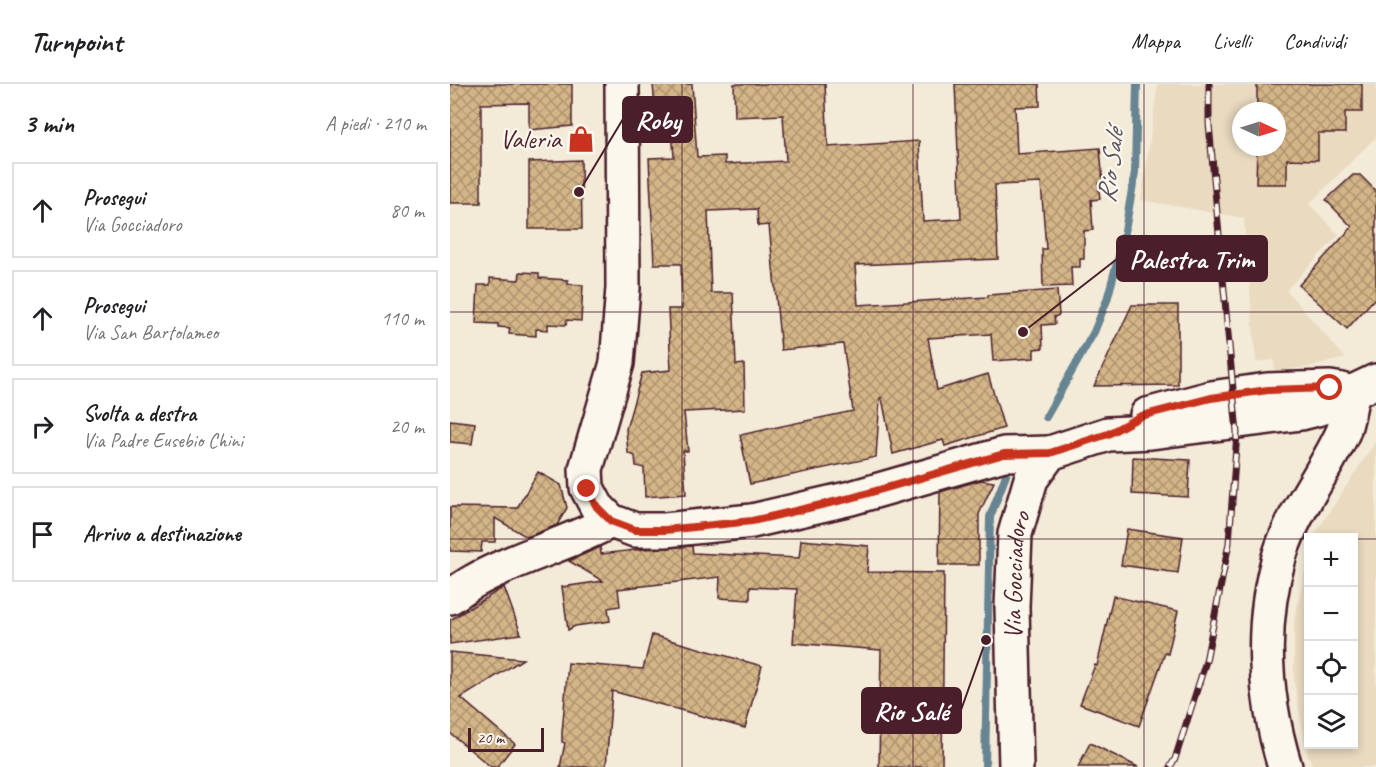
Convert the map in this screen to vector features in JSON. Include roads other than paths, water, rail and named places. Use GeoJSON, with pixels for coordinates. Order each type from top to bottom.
{"type":"FeatureCollection","features":[{"type":"Feature","properties":{"kind":"street"},"geometry":{"type":"LineString","coordinates":[[622,84],[623,288],[621,322],[617,363],[586,469],[587,489],[597,507],[611,521],[635,530],[665,530],[752,521],[851,498],[1004,454],[1050,453],[1108,434],[1141,416],[1211,398],[1268,390],[1364,387],[1343,431],[1297,514],[1281,554],[1272,592],[1267,621],[1266,678],[1284,762]]}},
{"type":"Feature","properties":{"kind":"street","name":"Via Gocciadoro"},"geometry":{"type":"LineString","coordinates":[[1016,767],[1012,608],[1016,534],[1031,479],[1050,453]]}},
{"type":"Feature","properties":{"kind":"street"},"geometry":{"type":"LineString","coordinates":[[450,597],[479,578],[585,535],[611,521]]}},
{"type":"Feature","properties":{"kind":"waterway","name":"Rio Salé"},"geometry":{"type":"LineString","coordinates":[[1046,417],[1094,332],[1107,300],[1124,237],[1135,172],[1137,84]]}},
{"type":"Feature","properties":{"kind":"waterway","name":"Rio Salé"},"geometry":{"type":"LineString","coordinates":[[985,767],[990,517],[1006,475]]}},
{"type":"Feature","properties":{"kind":"railway"},"geometry":{"type":"LineString","coordinates":[[1170,767],[1175,759],[1206,661],[1229,543],[1237,433],[1209,124],[1209,84]]}},
{"type":"Feature","properties":{"kind":"place","name":"Valeria"},"geometry":{"type":"Point","coordinates":[581,139]}},
{"type":"Feature","properties":{"kind":"place","name":"Roby"},"geometry":{"type":"Point","coordinates":[579,192]}},
{"type":"Feature","properties":{"kind":"place","name":"Palestra Trim"},"geometry":{"type":"Point","coordinates":[1023,332]}},
{"type":"Feature","properties":{"kind":"place","name":"Rio Salé"},"geometry":{"type":"Point","coordinates":[986,640]}}]}
